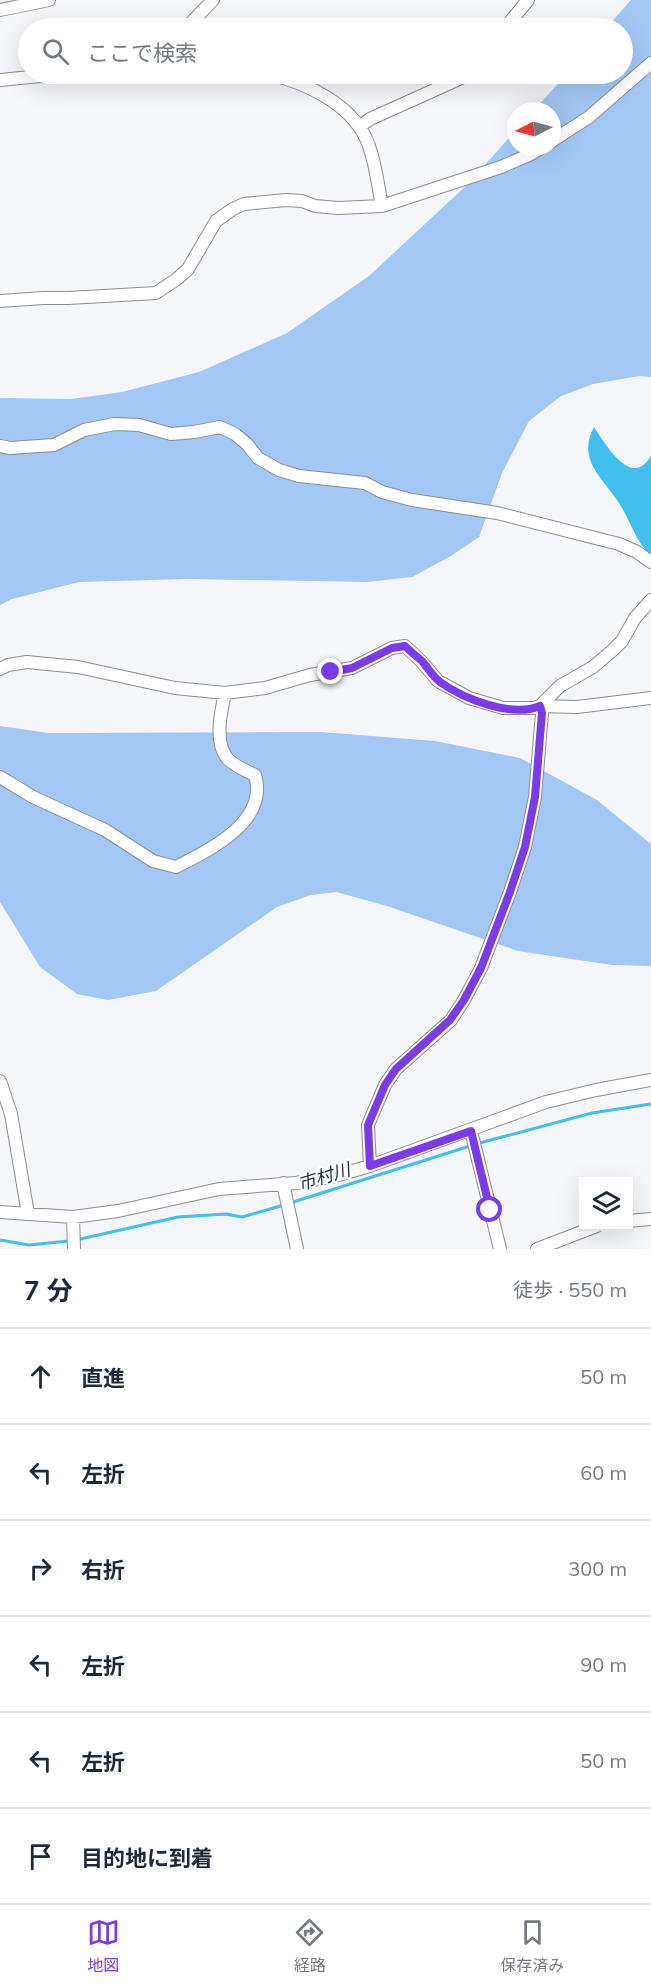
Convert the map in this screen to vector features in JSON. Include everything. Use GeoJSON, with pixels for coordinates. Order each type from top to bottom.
{"type":"FeatureCollection","features":[{"type":"Feature","properties":{"kind":"street"},"geometry":{"type":"LineString","coordinates":[[0,10],[49,0]]}},
{"type":"Feature","properties":{"kind":"street"},"geometry":{"type":"LineString","coordinates":[[196,18],[213,0]]}},
{"type":"Feature","properties":{"kind":"street"},"geometry":{"type":"LineString","coordinates":[[513,18],[528,0]]}},
{"type":"Feature","properties":{"kind":"street"},"geometry":{"type":"LineString","coordinates":[[633,79],[651,63]]}},
{"type":"Feature","properties":{"kind":"street"},"geometry":{"type":"LineString","coordinates":[[0,80],[18,78]]}},
{"type":"Feature","properties":{"kind":"street"},"geometry":{"type":"LineString","coordinates":[[300,84],[320,92],[343,110],[359,127],[369,146],[382,206]]}},
{"type":"Feature","properties":{"kind":"street"},"geometry":{"type":"LineString","coordinates":[[359,127],[370,119],[448,84]]}},
{"type":"Feature","properties":{"kind":"street"},"geometry":{"type":"LineString","coordinates":[[561,135],[589,117],[627,84]]}},
{"type":"Feature","properties":{"kind":"street"},"geometry":{"type":"LineString","coordinates":[[0,301],[156,293],[188,269],[216,221],[232,209],[244,204],[286,200],[338,208],[382,206],[501,167],[526,156]]}},
{"type":"Feature","properties":{"kind":"street"},"geometry":{"type":"LineString","coordinates":[[0,446],[10,448],[54,445],[84,430],[115,423],[139,425],[171,434],[220,427],[235,434],[247,444],[258,459],[279,470],[299,476],[365,483],[382,492],[412,500],[497,513],[619,544],[637,552],[651,562]]}},
{"type":"Feature","properties":{"kind":"street"},"geometry":{"type":"LineString","coordinates":[[540,706],[560,687],[593,667],[613,650],[622,641],[635,618],[651,600]]}},
{"type":"Feature","properties":{"kind":"street"},"geometry":{"type":"LineString","coordinates":[[0,669],[8,665],[27,662],[78,667],[175,688],[225,693],[265,688],[310,675],[352,668],[392,648],[405,646],[438,681],[469,698],[503,708],[577,707],[651,698]]}},
{"type":"Feature","properties":{"kind":"street"},"geometry":{"type":"LineString","coordinates":[[0,777],[33,797],[105,830],[153,861],[176,867],[216,847],[238,827],[253,808],[258,797],[258,783],[255,775],[226,757],[219,722],[225,693]]}},
{"type":"Feature","properties":{"kind":"street"},"geometry":{"type":"LineString","coordinates":[[370,1166],[368,1125],[385,1085],[396,1069],[450,1020],[464,1000],[481,968],[510,892],[525,847],[535,797],[542,713],[540,706]]}},
{"type":"Feature","properties":{"kind":"street"},"geometry":{"type":"LineString","coordinates":[[0,1212],[74,1217],[118,1211],[219,1189],[335,1176],[471,1131],[546,1102],[651,1080]]}},
{"type":"Feature","properties":{"kind":"street"},"geometry":{"type":"LineString","coordinates":[[0,1081],[11,1114],[28,1214]]}},
{"type":"Feature","properties":{"kind":"street"},"geometry":{"type":"LineString","coordinates":[[471,1131],[500,1249]]}},
{"type":"Feature","properties":{"kind":"street"},"geometry":{"type":"LineString","coordinates":[[283,1183],[297,1249]]}},
{"type":"Feature","properties":{"kind":"street"},"geometry":{"type":"LineString","coordinates":[[74,1217],[74,1249]]}},
{"type":"Feature","properties":{"kind":"street"},"geometry":{"type":"LineString","coordinates":[[633,1221],[651,1219]]}},
{"type":"Feature","properties":{"kind":"street"},"geometry":{"type":"LineString","coordinates":[[537,1249],[586,1231]]}},
{"type":"Feature","properties":{"kind":"shaded area"},"geometry":{"type":"Polygon","coordinates":[[[631,0],[651,0],[651,377],[639,376],[593,384],[561,396],[529,421],[502,473],[479,537],[451,556],[412,577],[367,582],[187,579],[79,582],[12,599],[0,605],[0,398],[71,399],[122,392],[199,372],[287,333],[369,276],[468,184],[507,140],[507,156],[561,156],[561,102],[541,102],[558,84],[633,84],[633,18],[615,18],[631,0]]]}},
{"type":"Feature","properties":{"kind":"shaded area"},"geometry":{"type":"Polygon","coordinates":[[[594,427],[614,455],[627,466],[640,467],[651,456],[651,555],[638,539],[616,498],[595,470],[588,451],[589,439],[594,427]]]}},
{"type":"Feature","properties":{"kind":"shaded area"},"geometry":{"type":"Polygon","coordinates":[[[0,726],[49,733],[321,732],[435,741],[520,758],[597,800],[651,844],[651,966],[612,965],[518,951],[387,906],[336,892],[311,895],[277,907],[156,991],[108,1000],[77,994],[40,967],[0,902],[0,726]]]}},
{"type":"Feature","properties":{"kind":"waterway","name":"市村川"},"geometry":{"type":"LineString","coordinates":[[476,1144],[592,1113],[651,1104]]}},
{"type":"Feature","properties":{"kind":"waterway","name":"市村川"},"geometry":{"type":"LineString","coordinates":[[290,1203],[470,1146]]}},
{"type":"Feature","properties":{"kind":"waterway","name":"市村川"},"geometry":{"type":"LineString","coordinates":[[76,1240],[178,1217],[226,1214],[242,1217],[284,1205]]}},
{"type":"Feature","properties":{"kind":"waterway","name":"市村川"},"geometry":{"type":"LineString","coordinates":[[0,1240],[29,1245],[69,1241]]}},
{"type":"Feature","properties":{"kind":"route"},"geometry":{"type":"LineString","coordinates":[[331,672],[352,668],[392,648],[405,646],[438,681],[469,698],[503,708],[540,706],[542,713],[535,797],[525,847],[481,968],[450,1020],[396,1069],[385,1085],[368,1125],[370,1166],[471,1131],[490,1210]]}}]}
